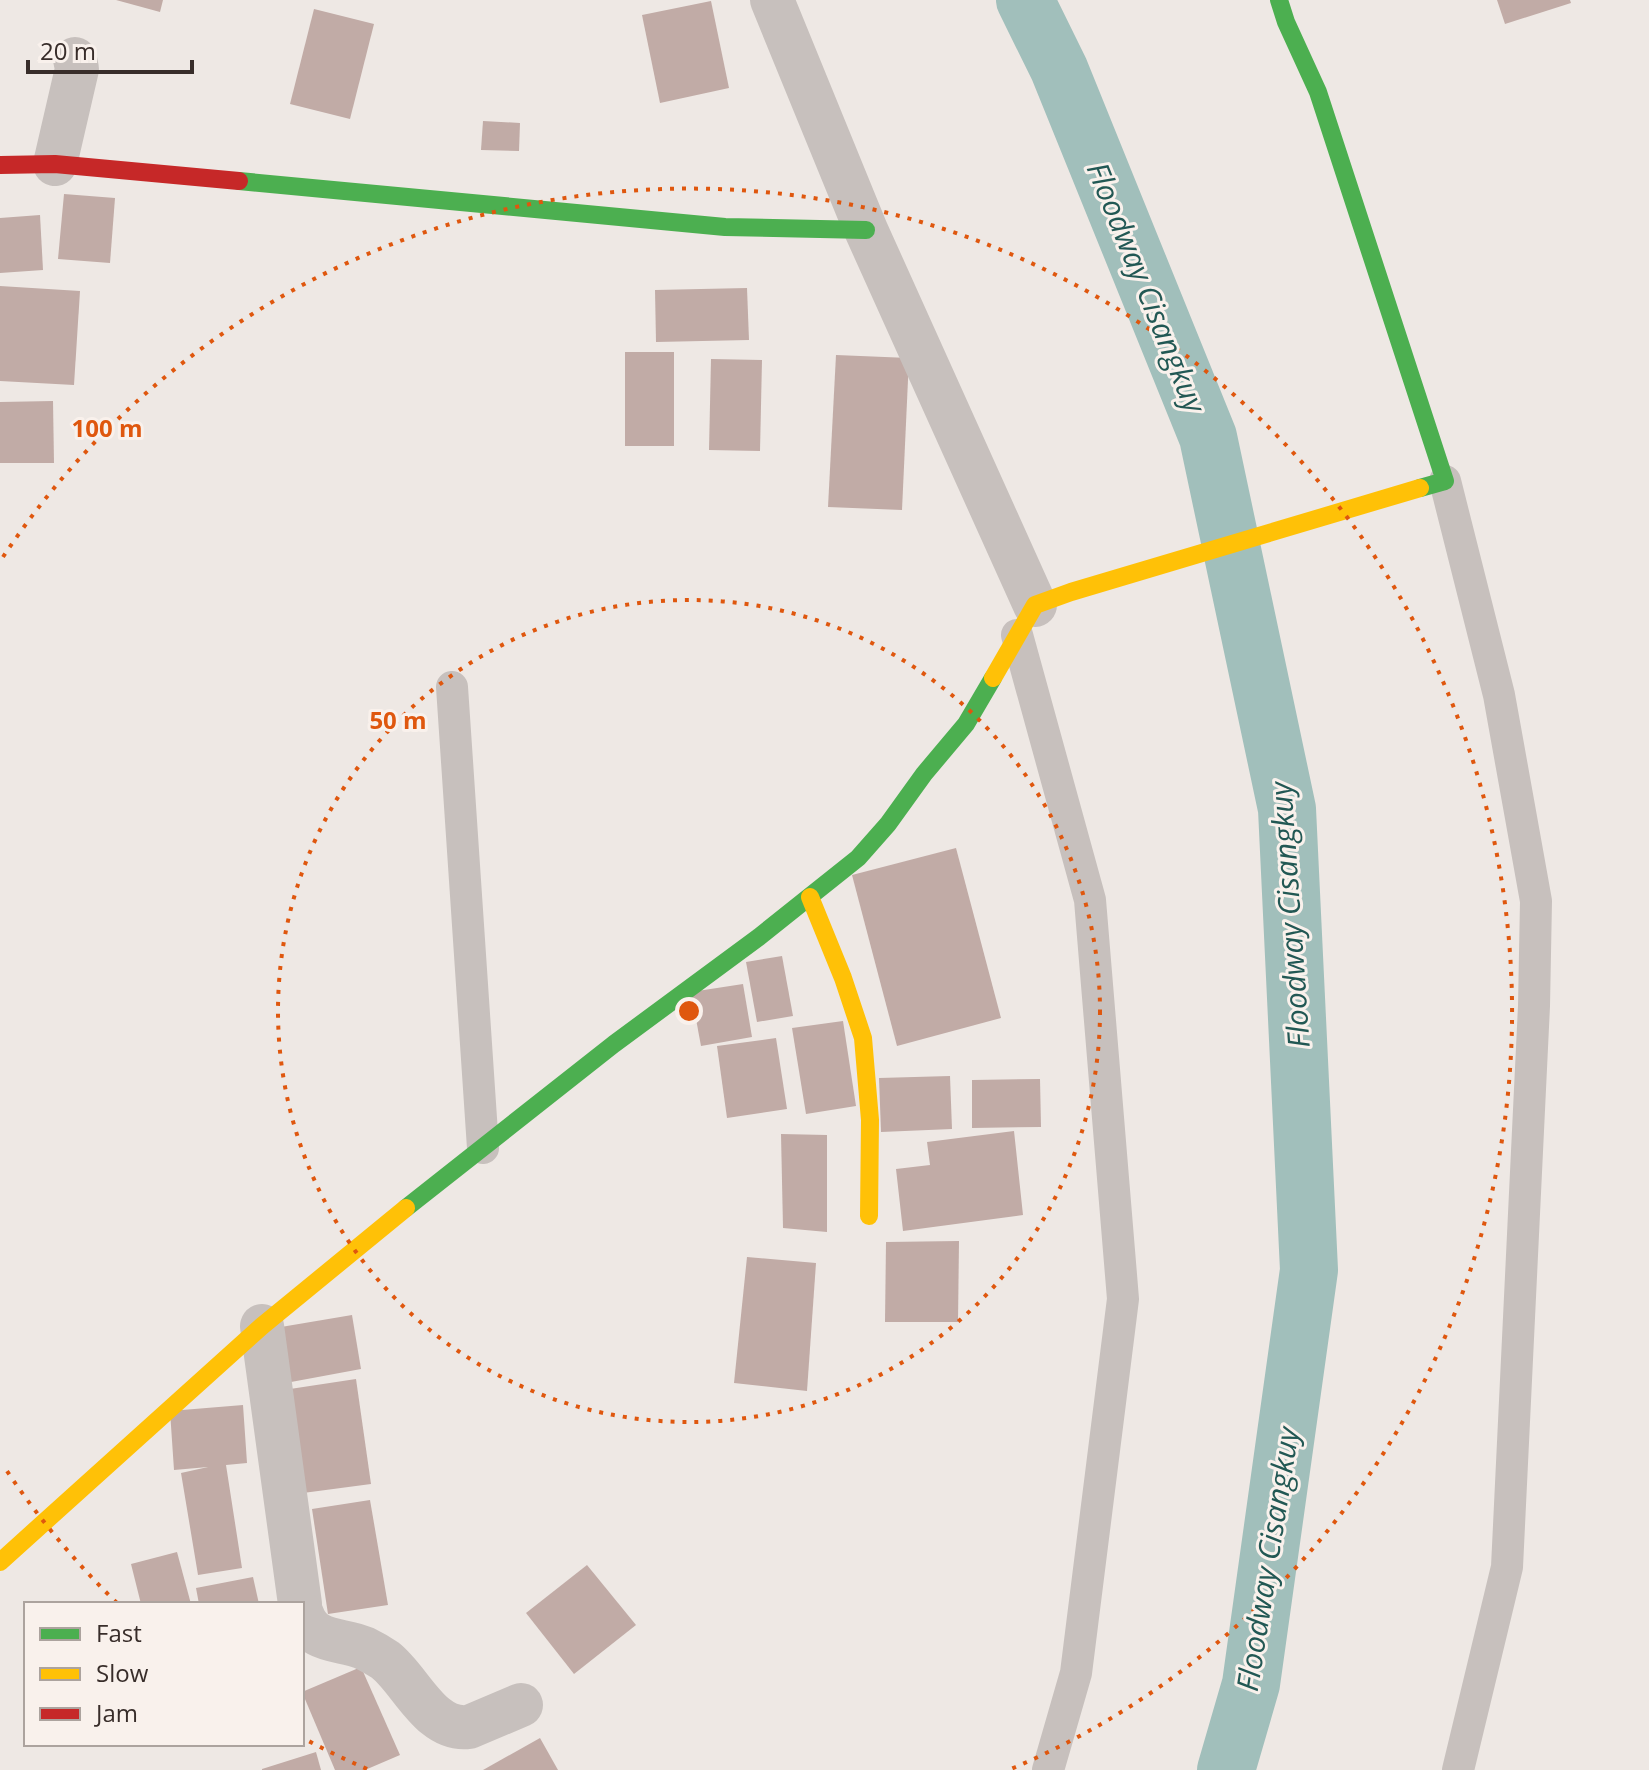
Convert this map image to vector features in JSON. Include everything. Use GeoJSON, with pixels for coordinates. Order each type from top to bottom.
{"type":"FeatureCollection","features":[{"type":"Feature","properties":{"kind":"street"},"geometry":{"type":"LineString","coordinates":[[772,0],[866,230],[1041,611]]}},
{"type":"Feature","properties":{"kind":"street"},"geometry":{"type":"LineString","coordinates":[[0,1562],[262,1326],[614,1044],[858,858],[966,724],[1041,611],[1434,484],[1318,92],[1279,7]]}},
{"type":"Feature","properties":{"kind":"street"},"geometry":{"type":"LineString","coordinates":[[55,164],[77,69],[75,59]]}},
{"type":"Feature","properties":{"kind":"street"},"geometry":{"type":"LineString","coordinates":[[0,165],[55,164],[725,227],[866,230]]}},
{"type":"Feature","properties":{"kind":"street"},"geometry":{"type":"LineString","coordinates":[[810,897],[863,1038],[870,1120],[869,1216]]}},
{"type":"Feature","properties":{"kind":"street"},"geometry":{"type":"LineString","coordinates":[[262,1326],[300,1602]]}},
{"type":"Feature","properties":{"kind":"street"},"geometry":{"type":"LineString","coordinates":[[304,1619],[312,1631],[334,1641],[362,1647],[386,1661],[419,1700],[452,1726],[469,1727],[521,1705]]}},
{"type":"Feature","properties":{"kind":"lane"},"geometry":{"type":"LineString","coordinates":[[1434,484],[1499,695],[1536,901],[1534,1006],[1507,1567],[1458,1770]]}},
{"type":"Feature","properties":{"kind":"lane"},"geometry":{"type":"LineString","coordinates":[[1041,611],[1090,900],[1123,1299],[1076,1673],[1048,1770]]}},
{"type":"Feature","properties":{"kind":"lane"},"geometry":{"type":"LineString","coordinates":[[452,687],[483,1148]]}},
{"type":"Feature","properties":{"kind":"building"},"geometry":{"type":"Polygon","coordinates":[[[116,0],[163,0],[160,12],[116,0]]]}},
{"type":"Feature","properties":{"kind":"building"},"geometry":{"type":"Polygon","coordinates":[[[1497,0],[1570,0],[1571,3],[1505,24],[1497,0]]]}},
{"type":"Feature","properties":{"kind":"building"},"geometry":{"type":"Polygon","coordinates":[[[711,1],[729,88],[660,103],[642,15],[711,1]]]}},
{"type":"Feature","properties":{"kind":"building"},"geometry":{"type":"Polygon","coordinates":[[[314,9],[374,24],[350,119],[290,104],[314,9]]]}},
{"type":"Feature","properties":{"kind":"building"},"geometry":{"type":"Polygon","coordinates":[[[483,121],[520,123],[519,151],[481,150],[483,121]]]}},
{"type":"Feature","properties":{"kind":"building"},"geometry":{"type":"Polygon","coordinates":[[[64,194],[115,198],[110,263],[58,259],[64,194]]]}},
{"type":"Feature","properties":{"kind":"building"},"geometry":{"type":"Polygon","coordinates":[[[40,215],[43,270],[0,273],[0,218],[40,215]]]}},
{"type":"Feature","properties":{"kind":"building"},"geometry":{"type":"Polygon","coordinates":[[[0,286],[80,291],[74,385],[0,381],[0,286]]]}},
{"type":"Feature","properties":{"kind":"building"},"geometry":{"type":"Polygon","coordinates":[[[747,288],[749,340],[656,342],[655,290],[747,288]]]}},
{"type":"Feature","properties":{"kind":"building"},"geometry":{"type":"Polygon","coordinates":[[[625,352],[674,352],[674,446],[625,446],[625,352]]]}},
{"type":"Feature","properties":{"kind":"building"},"geometry":{"type":"Polygon","coordinates":[[[836,355],[909,358],[902,510],[828,507],[836,355]]]}},
{"type":"Feature","properties":{"kind":"building"},"geometry":{"type":"Polygon","coordinates":[[[711,359],[762,360],[760,451],[709,450],[711,359]]]}},
{"type":"Feature","properties":{"kind":"building"},"geometry":{"type":"Polygon","coordinates":[[[53,401],[54,463],[0,463],[0,402],[53,401]]]}},
{"type":"Feature","properties":{"kind":"building"},"geometry":{"type":"Polygon","coordinates":[[[956,848],[1001,1018],[897,1046],[852,875],[956,848]]]}},
{"type":"Feature","properties":{"kind":"building"},"geometry":{"type":"Polygon","coordinates":[[[782,956],[793,1016],[757,1022],[746,962],[782,956]]]}},
{"type":"Feature","properties":{"kind":"building"},"geometry":{"type":"Polygon","coordinates":[[[743,984],[752,1037],[701,1046],[691,992],[743,984]]]}},
{"type":"Feature","properties":{"kind":"building"},"geometry":{"type":"Polygon","coordinates":[[[843,1021],[856,1106],[806,1114],[792,1028],[843,1021]]]}},
{"type":"Feature","properties":{"kind":"building"},"geometry":{"type":"Polygon","coordinates":[[[776,1038],[787,1109],[727,1118],[717,1046],[776,1038]]]}},
{"type":"Feature","properties":{"kind":"building"},"geometry":{"type":"Polygon","coordinates":[[[950,1076],[952,1129],[881,1132],[879,1078],[950,1076]]]}},
{"type":"Feature","properties":{"kind":"building"},"geometry":{"type":"Polygon","coordinates":[[[1040,1079],[1041,1127],[972,1128],[972,1080],[1040,1079]]]}},
{"type":"Feature","properties":{"kind":"building"},"geometry":{"type":"Polygon","coordinates":[[[1014,1131],[1023,1215],[903,1231],[896,1169],[930,1165],[927,1142],[1014,1131]]]}},
{"type":"Feature","properties":{"kind":"building"},"geometry":{"type":"Polygon","coordinates":[[[781,1134],[827,1135],[827,1232],[783,1228],[781,1134]]]}},
{"type":"Feature","properties":{"kind":"building"},"geometry":{"type":"Polygon","coordinates":[[[959,1241],[958,1322],[885,1322],[886,1242],[959,1241]]]}},
{"type":"Feature","properties":{"kind":"building"},"geometry":{"type":"Polygon","coordinates":[[[747,1257],[816,1263],[807,1391],[734,1383],[747,1257]]]}},
{"type":"Feature","properties":{"kind":"building"},"geometry":{"type":"Polygon","coordinates":[[[352,1315],[361,1369],[291,1382],[281,1327],[352,1315]]]}},
{"type":"Feature","properties":{"kind":"building"},"geometry":{"type":"Polygon","coordinates":[[[356,1379],[371,1484],[303,1493],[290,1389],[356,1379]]]}},
{"type":"Feature","properties":{"kind":"building"},"geometry":{"type":"Polygon","coordinates":[[[243,1405],[247,1463],[226,1465],[242,1568],[198,1575],[181,1473],[208,1467],[174,1470],[170,1411],[243,1405]]]}},
{"type":"Feature","properties":{"kind":"building"},"geometry":{"type":"Polygon","coordinates":[[[370,1500],[388,1605],[328,1614],[312,1509],[370,1500]]]}},
{"type":"Feature","properties":{"kind":"building"},"geometry":{"type":"Polygon","coordinates":[[[177,1552],[190,1602],[140,1602],[131,1564],[177,1552]]]}},
{"type":"Feature","properties":{"kind":"building"},"geometry":{"type":"Polygon","coordinates":[[[587,1565],[636,1625],[574,1674],[526,1613],[587,1565]]]}},
{"type":"Feature","properties":{"kind":"building"},"geometry":{"type":"Polygon","coordinates":[[[253,1577],[259,1602],[199,1602],[196,1588],[253,1577]]]}},
{"type":"Feature","properties":{"kind":"building"},"geometry":{"type":"Polygon","coordinates":[[[361,1667],[400,1755],[365,1770],[335,1770],[304,1691],[361,1667]]]}},
{"type":"Feature","properties":{"kind":"building"},"geometry":{"type":"Polygon","coordinates":[[[540,1738],[558,1770],[483,1770],[540,1738]]]}},
{"type":"Feature","properties":{"kind":"building"},"geometry":{"type":"Polygon","coordinates":[[[316,1752],[321,1770],[262,1770],[262,1769],[316,1752]]]}},
{"type":"Feature","properties":{"kind":"waterway","name":"Floodway Cisangkuy"},"geometry":{"type":"LineString","coordinates":[[1025,0],[1059,69],[1208,437],[1287,809],[1309,1270],[1251,1684],[1226,1770]]}},
{"type":"Feature","properties":{"kind":"traffic: fast"},"geometry":{"type":"LineString","coordinates":[[1279,0],[1318,92],[1445,481],[1420,488]]}},
{"type":"Feature","properties":{"kind":"traffic: fast"},"geometry":{"type":"LineString","coordinates":[[239,181],[725,227],[866,230]]}},
{"type":"Feature","properties":{"kind":"traffic: fast"},"geometry":{"type":"LineString","coordinates":[[406,1208],[858,858],[966,724],[993,678]]}},
{"type":"Feature","properties":{"kind":"traffic: slow"},"geometry":{"type":"LineString","coordinates":[[993,678],[1035,605],[1420,488]]}},
{"type":"Feature","properties":{"kind":"traffic: slow"},"geometry":{"type":"LineString","coordinates":[[810,897],[863,1038],[870,1120],[869,1216]]}},
{"type":"Feature","properties":{"kind":"traffic: slow"},"geometry":{"type":"LineString","coordinates":[[0,1562],[262,1326],[406,1208]]}},
{"type":"Feature","properties":{"kind":"traffic: jam"},"geometry":{"type":"LineString","coordinates":[[0,165],[55,164],[239,181]]}}]}
